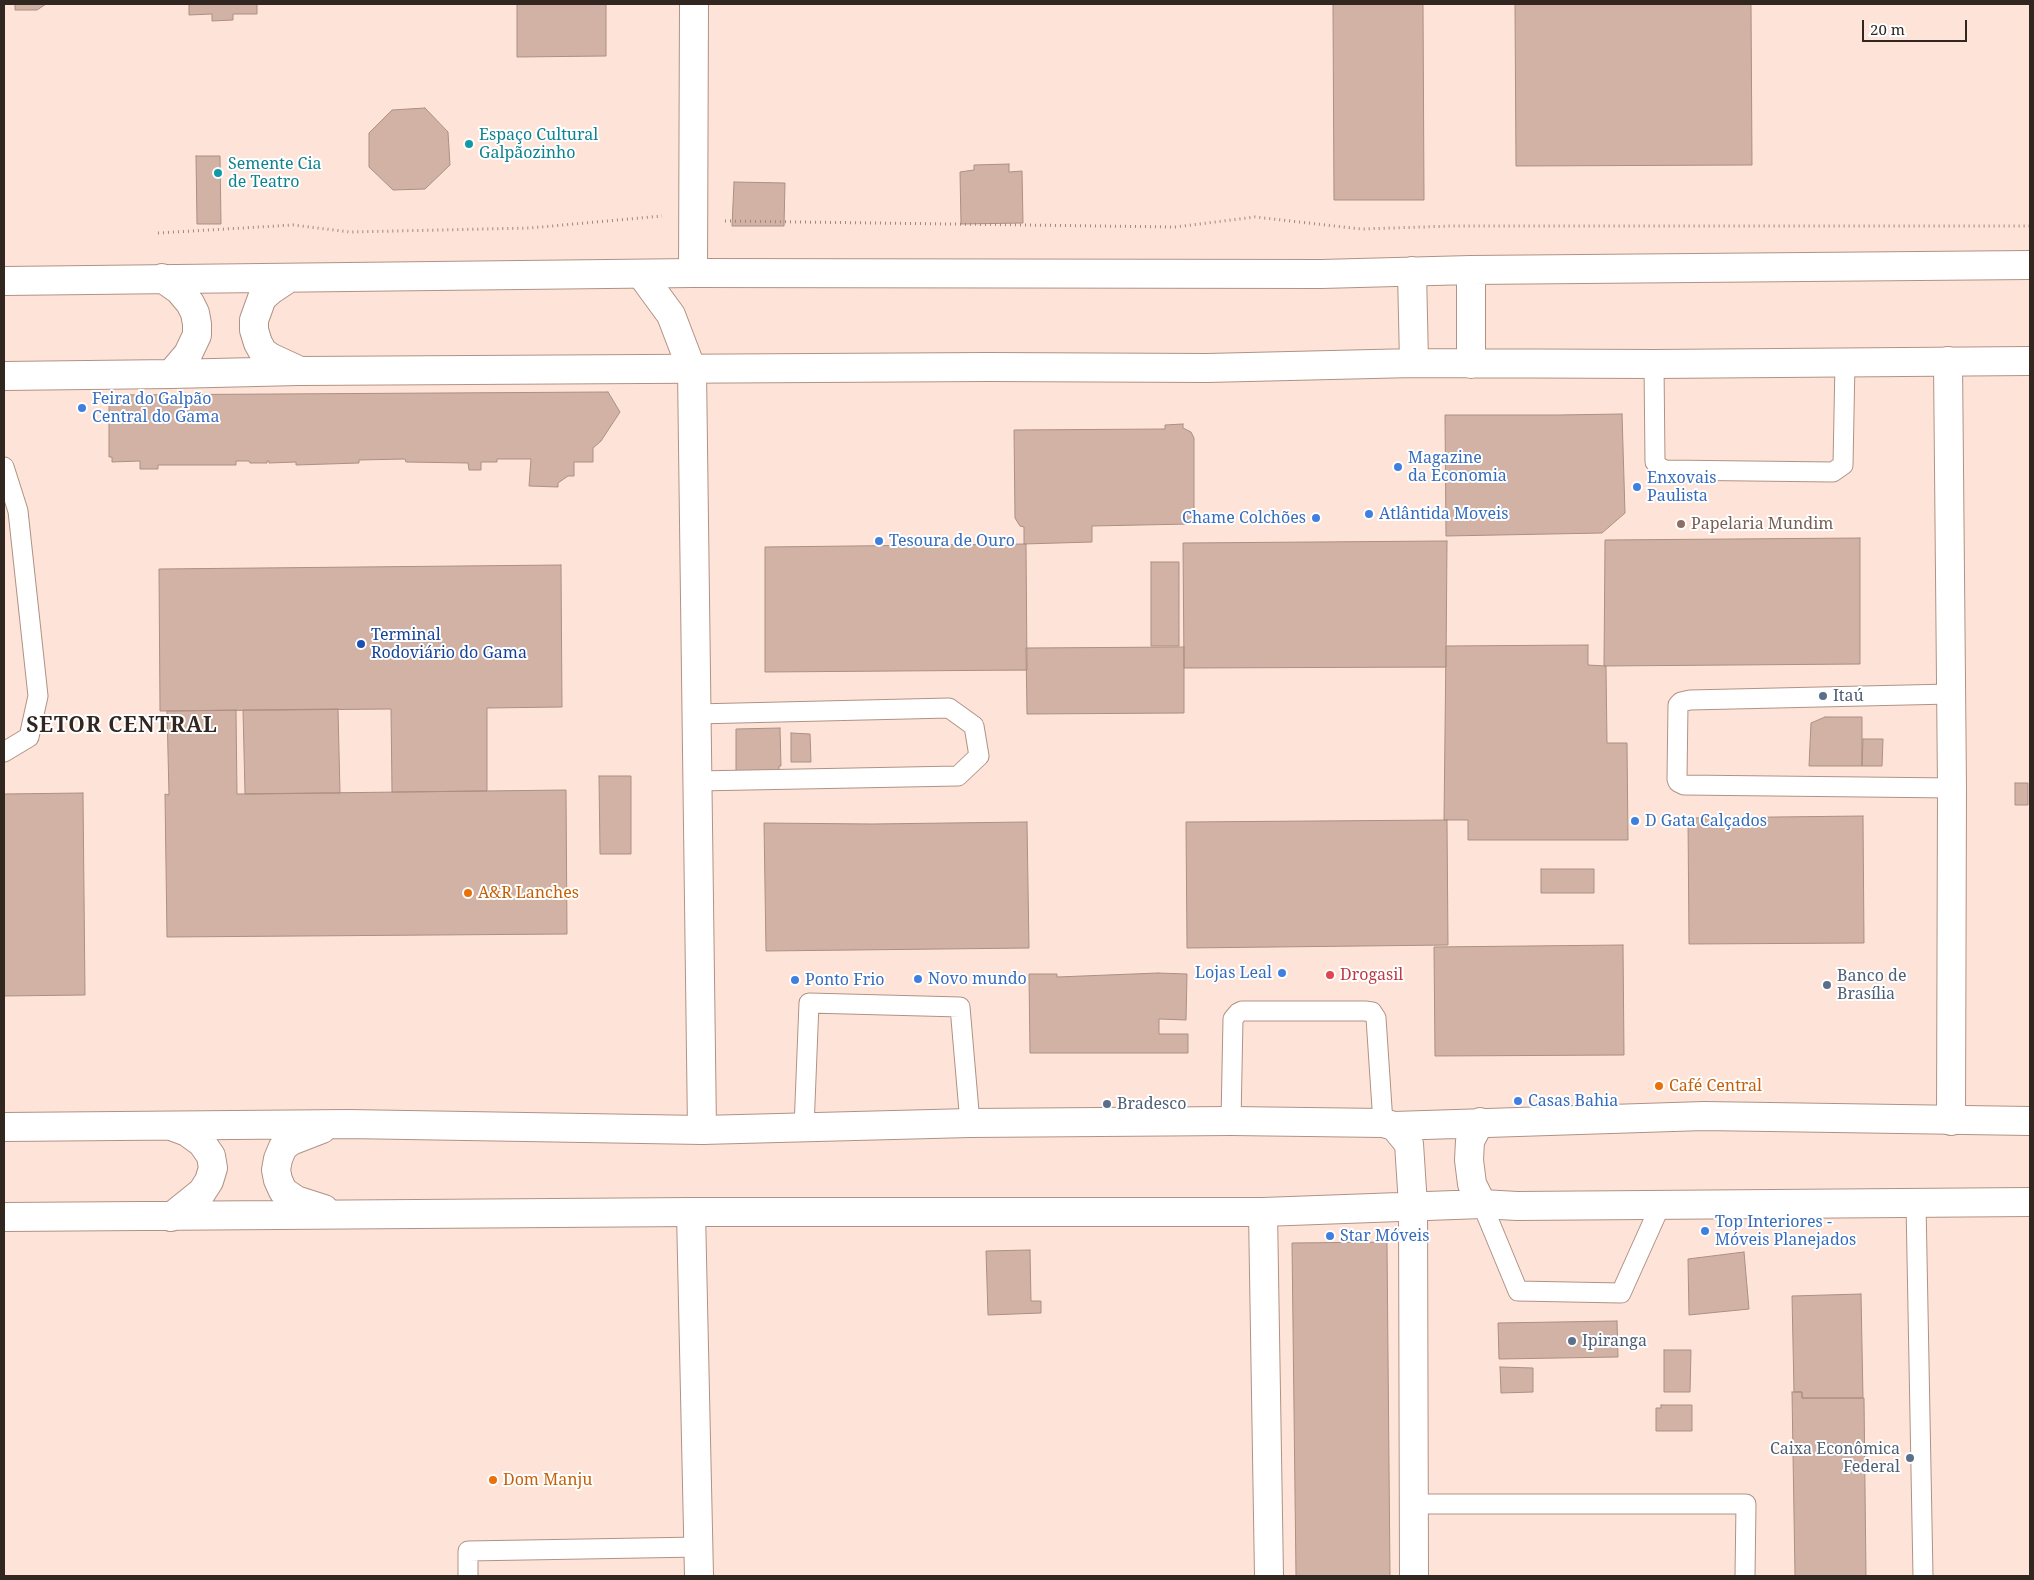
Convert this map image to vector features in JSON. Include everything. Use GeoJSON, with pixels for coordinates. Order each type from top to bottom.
{"type":"FeatureCollection","features":[{"type":"Feature","properties":{"kind":"main road"},"geometry":{"type":"LineString","coordinates":[[693,273],[694,4]]}},
{"type":"Feature","properties":{"kind":"main road"},"geometry":{"type":"LineString","coordinates":[[4,281],[693,273],[1321,274],[1471,270],[2030,265]]}},
{"type":"Feature","properties":{"kind":"main road"},"geometry":{"type":"LineString","coordinates":[[1471,270],[1471,364]]}},
{"type":"Feature","properties":{"kind":"main road"},"geometry":{"type":"LineString","coordinates":[[1412,271],[1414,363]]}},
{"type":"Feature","properties":{"kind":"main road"},"geometry":{"type":"LineString","coordinates":[[641,274],[670,315],[692,370],[702,1130]]}},
{"type":"Feature","properties":{"kind":"main road"},"geometry":{"type":"LineString","coordinates":[[162,278],[179,290],[190,303],[197,324],[197,335],[193,344],[188,354],[172,374]]}},
{"type":"Feature","properties":{"kind":"main road"},"geometry":{"type":"LineString","coordinates":[[289,278],[262,298],[254,320],[254,330],[258,343],[264,352],[270,357],[299,370]]}},
{"type":"Feature","properties":{"kind":"main road"},"geometry":{"type":"LineString","coordinates":[[1948,361],[1952,788],[1951,1121]]}},
{"type":"Feature","properties":{"kind":"main road"},"geometry":{"type":"LineString","coordinates":[[4,376],[299,370],[692,370],[978,367],[1207,368],[1414,363],[1654,364],[2030,361]]}},
{"type":"Feature","properties":{"kind":"main road"},"geometry":{"type":"LineString","coordinates":[[4,1127],[348,1124],[702,1130],[970,1123],[1231,1121],[1389,1124],[1704,1116],[2030,1121]]}},
{"type":"Feature","properties":{"kind":"main road"},"geometry":{"type":"LineString","coordinates":[[1480,1122],[1470,1141],[1469,1160],[1472,1184],[1482,1204]]}},
{"type":"Feature","properties":{"kind":"main road"},"geometry":{"type":"LineString","coordinates":[[348,1124],[326,1128],[291,1140],[283,1147],[276,1170],[283,1191],[296,1200],[315,1207],[352,1213]]}},
{"type":"Feature","properties":{"kind":"main road"},"geometry":{"type":"LineString","coordinates":[[1389,1124],[1409,1144],[1413,1206],[1414,1576]]}},
{"type":"Feature","properties":{"kind":"main road"},"geometry":{"type":"LineString","coordinates":[[169,1125],[187,1132],[202,1143],[211,1156],[213,1168],[210,1182],[202,1192],[171,1217]]}},
{"type":"Feature","properties":{"kind":"main road"},"geometry":{"type":"LineString","coordinates":[[4,1217],[171,1217],[352,1213],[1263,1212],[1482,1204],[1517,1206],[2030,1202]]}},
{"type":"Feature","properties":{"kind":"main road"},"geometry":{"type":"LineString","coordinates":[[691,1212],[700,1576]]}},
{"type":"Feature","properties":{"kind":"main road"},"geometry":{"type":"LineString","coordinates":[[1263,1212],[1269,1576]]}},
{"type":"Feature","properties":{"kind":"lane"},"geometry":{"type":"LineString","coordinates":[[1654,364],[1654,462],[1660,468],[1666,470],[1833,472],[1843,465],[1845,362]]}},
{"type":"Feature","properties":{"kind":"lane"},"geometry":{"type":"LineString","coordinates":[[4,467],[18,511],[38,696],[29,738],[4,752]]}},
{"type":"Feature","properties":{"kind":"lane"},"geometry":{"type":"LineString","coordinates":[[1950,694],[1690,700],[1682,702],[1678,706],[1677,779],[1678,782],[1684,785],[1952,788]]}},
{"type":"Feature","properties":{"kind":"lane"},"geometry":{"type":"LineString","coordinates":[[696,714],[949,708],[974,726],[979,756],[958,776],[697,782]]}},
{"type":"Feature","properties":{"kind":"lane"},"geometry":{"type":"LineString","coordinates":[[804,1128],[809,1003],[960,1007],[970,1123]]}},
{"type":"Feature","properties":{"kind":"lane"},"geometry":{"type":"LineString","coordinates":[[1231,1121],[1233,1019],[1238,1013],[1242,1011],[1365,1011],[1372,1012],[1376,1018],[1389,1124]]}},
{"type":"Feature","properties":{"kind":"lane"},"geometry":{"type":"LineString","coordinates":[[1916,1203],[1923,1576]]}},
{"type":"Feature","properties":{"kind":"lane"},"geometry":{"type":"LineString","coordinates":[[1482,1204],[1518,1291],[1621,1293],[1661,1204]]}},
{"type":"Feature","properties":{"kind":"lane"},"geometry":{"type":"LineString","coordinates":[[1414,1504],[1746,1504],[1746,1576]]}},
{"type":"Feature","properties":{"kind":"lane"},"geometry":{"type":"LineString","coordinates":[[468,1576],[468,1551],[699,1547]]}},
{"type":"Feature","properties":{"kind":"path"},"geometry":{"type":"LineString","coordinates":[[158,233],[294,225],[350,232],[530,228],[665,215],[692,221],[1175,227],[1255,217],[1361,229],[1462,226],[2030,226]]}},
{"type":"Feature","properties":{"kind":"building"},"geometry":{"type":"Polygon","coordinates":[[[15,4],[46,4],[37,10],[15,10],[15,4]]]}},
{"type":"Feature","properties":{"kind":"building"},"geometry":{"type":"Polygon","coordinates":[[[189,4],[257,4],[257,14],[233,14],[233,20],[212,21],[212,14],[189,15],[189,4]]]}},
{"type":"Feature","properties":{"kind":"building"},"geometry":{"type":"Polygon","coordinates":[[[517,4],[606,4],[606,56],[517,57],[517,4]]]}},
{"type":"Feature","properties":{"kind":"building"},"geometry":{"type":"Polygon","coordinates":[[[1333,4],[1423,4],[1424,200],[1334,200],[1333,4]]]}},
{"type":"Feature","properties":{"kind":"building"},"geometry":{"type":"Polygon","coordinates":[[[1515,4],[1751,4],[1752,165],[1516,166],[1515,4]]]}},
{"type":"Feature","properties":{"kind":"building"},"geometry":{"type":"Polygon","coordinates":[[[425,108],[448,132],[450,165],[425,189],[393,190],[369,167],[369,133],[392,110],[425,108]]]}},
{"type":"Feature","properties":{"kind":"building"},"geometry":{"type":"Polygon","coordinates":[[[196,156],[220,156],[221,224],[197,224],[196,156]]]}},
{"type":"Feature","properties":{"kind":"building"},"geometry":{"type":"Polygon","coordinates":[[[1009,164],[1009,172],[1022,171],[1023,223],[961,224],[960,172],[974,170],[974,165],[1009,164]]]}},
{"type":"Feature","properties":{"kind":"building"},"geometry":{"type":"Polygon","coordinates":[[[734,182],[785,183],[784,226],[732,226],[734,182]]]}},
{"type":"Feature","properties":{"kind":"building"},"geometry":{"type":"Polygon","coordinates":[[[608,392],[620,412],[601,441],[593,448],[593,462],[574,462],[574,476],[568,476],[558,483],[558,487],[529,486],[531,459],[497,459],[497,462],[481,462],[481,470],[469,470],[468,463],[406,462],[405,459],[359,460],[359,463],[296,465],[296,462],[269,463],[267,461],[267,463],[250,463],[249,461],[236,461],[236,465],[158,465],[158,469],[140,469],[140,461],[112,462],[112,457],[109,457],[109,395],[608,392]]]}},
{"type":"Feature","properties":{"kind":"building"},"geometry":{"type":"Polygon","coordinates":[[[1622,414],[1625,513],[1602,533],[1446,536],[1445,415],[1622,414]]]}},
{"type":"Feature","properties":{"kind":"building"},"geometry":{"type":"Polygon","coordinates":[[[1183,424],[1183,428],[1191,432],[1194,438],[1194,519],[1189,524],[1092,526],[1092,542],[1024,544],[1024,527],[1020,526],[1015,518],[1014,430],[1165,429],[1165,425],[1183,424]]]}},
{"type":"Feature","properties":{"kind":"building"},"geometry":{"type":"Polygon","coordinates":[[[1860,538],[1860,664],[1604,666],[1605,540],[1860,538]]]}},
{"type":"Feature","properties":{"kind":"building"},"geometry":{"type":"Polygon","coordinates":[[[1447,541],[1446,667],[1184,668],[1183,543],[1447,541]]]}},
{"type":"Feature","properties":{"kind":"building"},"geometry":{"type":"Polygon","coordinates":[[[1026,544],[1027,670],[765,672],[765,547],[1026,544]]]}},
{"type":"Feature","properties":{"kind":"building"},"geometry":{"type":"Polygon","coordinates":[[[1151,562],[1179,562],[1179,646],[1151,646],[1151,562]]]}},
{"type":"Feature","properties":{"kind":"building","name":"Terminal Rodoviário do Gama"},"geometry":{"type":"Polygon","coordinates":[[[561,565],[562,707],[487,708],[487,791],[392,792],[391,709],[160,711],[159,569],[561,565]]]}},
{"type":"Feature","properties":{"kind":"building"},"geometry":{"type":"Polygon","coordinates":[[[1588,645],[1588,665],[1606,666],[1607,743],[1627,743],[1628,840],[1468,840],[1468,820],[1444,820],[1446,646],[1588,645]]]}},
{"type":"Feature","properties":{"kind":"building"},"geometry":{"type":"Polygon","coordinates":[[[1184,647],[1184,713],[1027,714],[1026,648],[1184,647]]]}},
{"type":"Feature","properties":{"kind":"building"},"geometry":{"type":"Polygon","coordinates":[[[338,709],[340,793],[245,794],[243,710],[338,709]]]}},
{"type":"Feature","properties":{"kind":"building"},"geometry":{"type":"Polygon","coordinates":[[[236,710],[237,794],[566,790],[567,934],[167,937],[165,794],[169,795],[167,711],[236,710]]]}},
{"type":"Feature","properties":{"kind":"building"},"geometry":{"type":"Polygon","coordinates":[[[1825,717],[1862,717],[1862,766],[1809,766],[1811,723],[1825,717]]]}},
{"type":"Feature","properties":{"kind":"building"},"geometry":{"type":"Polygon","coordinates":[[[780,728],[781,766],[779,766],[779,773],[736,774],[736,729],[780,728]]]}},
{"type":"Feature","properties":{"kind":"building"},"geometry":{"type":"Polygon","coordinates":[[[791,733],[810,734],[811,762],[791,762],[791,733]]]}},
{"type":"Feature","properties":{"kind":"building"},"geometry":{"type":"Polygon","coordinates":[[[1863,739],[1883,739],[1882,766],[1862,766],[1863,739]]]}},
{"type":"Feature","properties":{"kind":"building"},"geometry":{"type":"Polygon","coordinates":[[[599,776],[631,776],[631,854],[600,854],[599,776]]]}},
{"type":"Feature","properties":{"kind":"building"},"geometry":{"type":"Polygon","coordinates":[[[2015,783],[2028,783],[2028,805],[2015,805],[2015,783]]]}},
{"type":"Feature","properties":{"kind":"building"},"geometry":{"type":"Polygon","coordinates":[[[83,793],[85,995],[4,996],[4,794],[83,793]]]}},
{"type":"Feature","properties":{"kind":"building"},"geometry":{"type":"Polygon","coordinates":[[[1863,816],[1864,943],[1689,944],[1688,818],[1863,816]]]}},
{"type":"Feature","properties":{"kind":"building"},"geometry":{"type":"Polygon","coordinates":[[[1447,820],[1448,945],[1187,948],[1186,822],[1447,820]]]}},
{"type":"Feature","properties":{"kind":"building"},"geometry":{"type":"Polygon","coordinates":[[[1027,822],[1029,948],[766,951],[764,823],[1027,822]]]}},
{"type":"Feature","properties":{"kind":"building"},"geometry":{"type":"Polygon","coordinates":[[[1541,869],[1594,869],[1594,893],[1541,893],[1541,869]]]}},
{"type":"Feature","properties":{"kind":"building"},"geometry":{"type":"Polygon","coordinates":[[[1623,945],[1624,1055],[1435,1056],[1434,947],[1623,945]]]}},
{"type":"Feature","properties":{"kind":"building"},"geometry":{"type":"Polygon","coordinates":[[[1158,973],[1187,974],[1186,1020],[1159,1019],[1159,1034],[1188,1034],[1188,1053],[1030,1053],[1029,974],[1057,974],[1057,977],[1158,973]]]}},
{"type":"Feature","properties":{"kind":"building"},"geometry":{"type":"Polygon","coordinates":[[[1387,1242],[1390,1576],[1296,1576],[1292,1243],[1387,1242]]]}},
{"type":"Feature","properties":{"kind":"building"},"geometry":{"type":"Polygon","coordinates":[[[1030,1250],[1031,1301],[1041,1301],[1041,1313],[988,1315],[986,1251],[1030,1250]]]}},
{"type":"Feature","properties":{"kind":"building"},"geometry":{"type":"Polygon","coordinates":[[[1744,1252],[1749,1309],[1689,1315],[1688,1259],[1744,1252]]]}},
{"type":"Feature","properties":{"kind":"building"},"geometry":{"type":"Polygon","coordinates":[[[1861,1294],[1863,1398],[1802,1398],[1802,1392],[1794,1392],[1792,1296],[1861,1294]]]}},
{"type":"Feature","properties":{"kind":"building"},"geometry":{"type":"Polygon","coordinates":[[[1617,1321],[1618,1357],[1499,1359],[1498,1323],[1617,1321]]]}},
{"type":"Feature","properties":{"kind":"building"},"geometry":{"type":"Polygon","coordinates":[[[1664,1350],[1691,1350],[1690,1392],[1664,1392],[1664,1350]]]}},
{"type":"Feature","properties":{"kind":"building"},"geometry":{"type":"Polygon","coordinates":[[[1500,1367],[1533,1368],[1533,1392],[1501,1393],[1500,1367]]]}},
{"type":"Feature","properties":{"kind":"building"},"geometry":{"type":"Polygon","coordinates":[[[1792,1392],[1802,1392],[1802,1398],[1864,1398],[1866,1576],[1795,1576],[1792,1392]]]}},
{"type":"Feature","properties":{"kind":"building"},"geometry":{"type":"Polygon","coordinates":[[[1661,1405],[1692,1405],[1692,1431],[1656,1431],[1656,1408],[1661,1408],[1661,1405]]]}},
{"type":"Feature","properties":{"kind":"place","name":"Espaço Cultural Galpãozinho"},"geometry":{"type":"Point","coordinates":[469,144]}},
{"type":"Feature","properties":{"kind":"place","name":"Semente Cia de Teatro"},"geometry":{"type":"Point","coordinates":[218,173]}},
{"type":"Feature","properties":{"kind":"place","name":"Feira do Galpão Central do Gama"},"geometry":{"type":"Point","coordinates":[82,408]}},
{"type":"Feature","properties":{"kind":"place","name":"Magazine da Economia"},"geometry":{"type":"Point","coordinates":[1398,467]}},
{"type":"Feature","properties":{"kind":"place","name":"Enxovais Paulista"},"geometry":{"type":"Point","coordinates":[1637,487]}},
{"type":"Feature","properties":{"kind":"place","name":"Atlântida Moveis"},"geometry":{"type":"Point","coordinates":[1369,514]}},
{"type":"Feature","properties":{"kind":"place","name":"Chame Colchões"},"geometry":{"type":"Point","coordinates":[1316,518]}},
{"type":"Feature","properties":{"kind":"place","name":"Papelaria Mundim"},"geometry":{"type":"Point","coordinates":[1681,524]}},
{"type":"Feature","properties":{"kind":"place","name":"Tesoura de Ouro"},"geometry":{"type":"Point","coordinates":[879,541]}},
{"type":"Feature","properties":{"kind":"place","name":"Terminal Rodoviário do Gama"},"geometry":{"type":"Point","coordinates":[361,644]}},
{"type":"Feature","properties":{"kind":"place","name":"Itaú"},"geometry":{"type":"Point","coordinates":[1823,696]}},
{"type":"Feature","properties":{"kind":"place","name":"D Gata Calçados"},"geometry":{"type":"Point","coordinates":[1635,821]}},
{"type":"Feature","properties":{"kind":"place","name":"A&R Lanches"},"geometry":{"type":"Point","coordinates":[468,893]}},
{"type":"Feature","properties":{"kind":"place","name":"Lojas Leal"},"geometry":{"type":"Point","coordinates":[1282,973]}},
{"type":"Feature","properties":{"kind":"place","name":"Drogasil"},"geometry":{"type":"Point","coordinates":[1330,975]}},
{"type":"Feature","properties":{"kind":"place","name":"Novo mundo"},"geometry":{"type":"Point","coordinates":[918,979]}},
{"type":"Feature","properties":{"kind":"place","name":"Ponto Frio"},"geometry":{"type":"Point","coordinates":[795,980]}},
{"type":"Feature","properties":{"kind":"place","name":"Banco de Brasília"},"geometry":{"type":"Point","coordinates":[1827,985]}},
{"type":"Feature","properties":{"kind":"place","name":"Café Central"},"geometry":{"type":"Point","coordinates":[1659,1086]}},
{"type":"Feature","properties":{"kind":"place","name":"Casas Bahia"},"geometry":{"type":"Point","coordinates":[1518,1101]}},
{"type":"Feature","properties":{"kind":"place","name":"Bradesco"},"geometry":{"type":"Point","coordinates":[1107,1104]}},
{"type":"Feature","properties":{"kind":"place","name":"Top Interiores - Móveis Planejados"},"geometry":{"type":"Point","coordinates":[1705,1231]}},
{"type":"Feature","properties":{"kind":"place","name":"Star Móveis"},"geometry":{"type":"Point","coordinates":[1330,1236]}},
{"type":"Feature","properties":{"kind":"place","name":"Ipiranga"},"geometry":{"type":"Point","coordinates":[1572,1341]}},
{"type":"Feature","properties":{"kind":"place","name":"Caixa Econômica Federal"},"geometry":{"type":"Point","coordinates":[1910,1458]}},
{"type":"Feature","properties":{"kind":"place","name":"Dom Manju"},"geometry":{"type":"Point","coordinates":[493,1480]}},
{"type":"Feature","properties":{"kind":"district","name":"SETOR CENTRAL"},"geometry":{"type":"Point","coordinates":[122,726]}}]}
